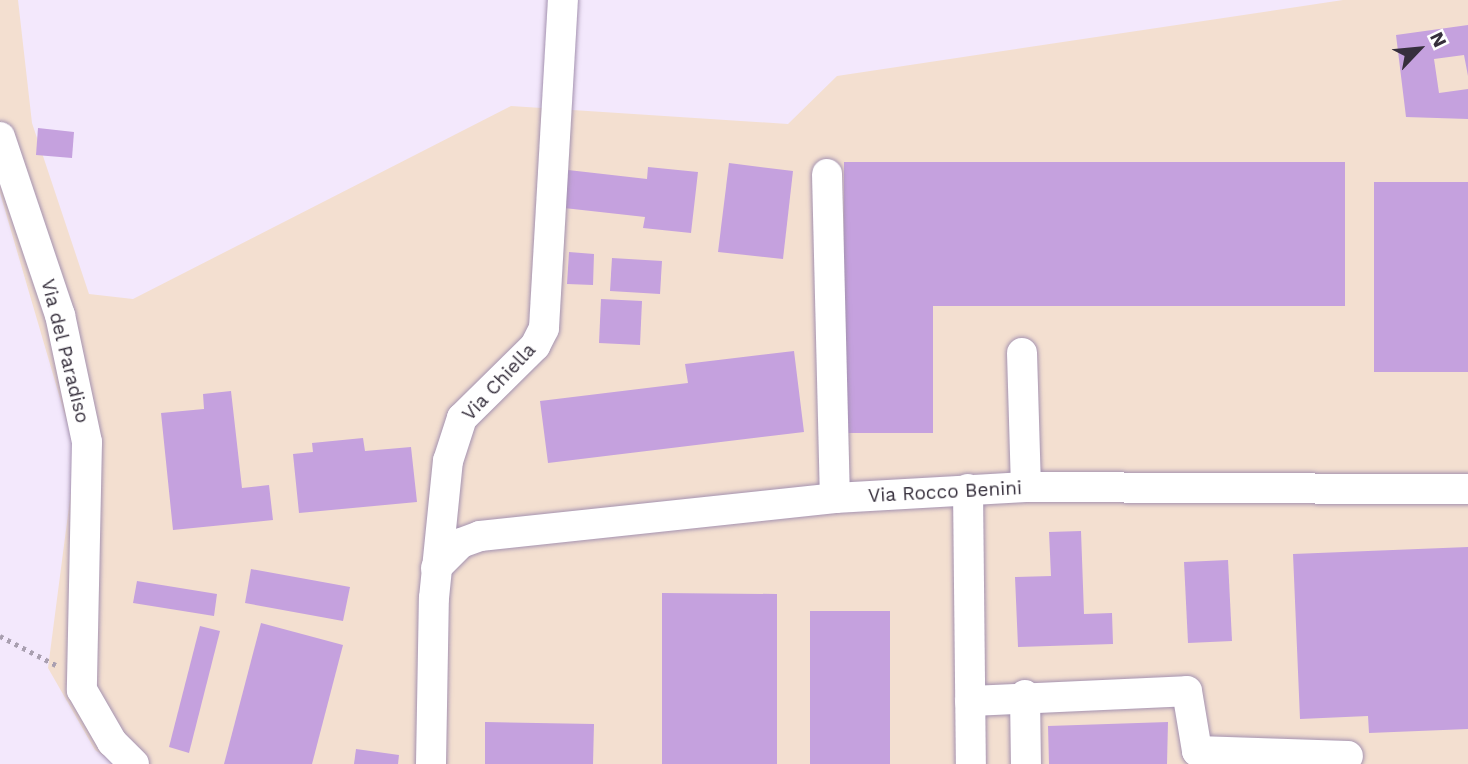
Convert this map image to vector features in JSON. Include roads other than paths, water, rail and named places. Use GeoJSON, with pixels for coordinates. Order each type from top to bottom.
{"type":"FeatureCollection","features":[{"type":"Feature","properties":{"kind":"street","name":"Via Chiella"},"geometry":{"type":"LineString","coordinates":[[431,764],[436,568],[448,461],[462,418],[535,346],[544,328],[563,0]]}},
{"type":"Feature","properties":{"kind":"street","name":"Via del Paradiso"},"geometry":{"type":"LineString","coordinates":[[0,137],[60,315],[87,442],[90,548],[78,657],[82,690],[113,742],[134,764]]}},
{"type":"Feature","properties":{"kind":"street"},"geometry":{"type":"LineString","coordinates":[[827,174],[835,498]]}},
{"type":"Feature","properties":{"kind":"street"},"geometry":{"type":"LineString","coordinates":[[1022,353],[1026,487]]}},
{"type":"Feature","properties":{"kind":"street","name":"Via Rocco Benini"},"geometry":{"type":"LineString","coordinates":[[436,568],[461,543],[480,536],[835,498],[1026,487],[1468,489]]}},
{"type":"Feature","properties":{"kind":"street"},"geometry":{"type":"LineString","coordinates":[[968,489],[971,764]]}},
{"type":"Feature","properties":{"kind":"street"},"geometry":{"type":"LineString","coordinates":[[970,701],[1025,695],[1186,691],[1197,751],[1348,756]]}},
{"type":"Feature","properties":{"kind":"street"},"geometry":{"type":"LineString","coordinates":[[1025,695],[1026,764]]}}]}
